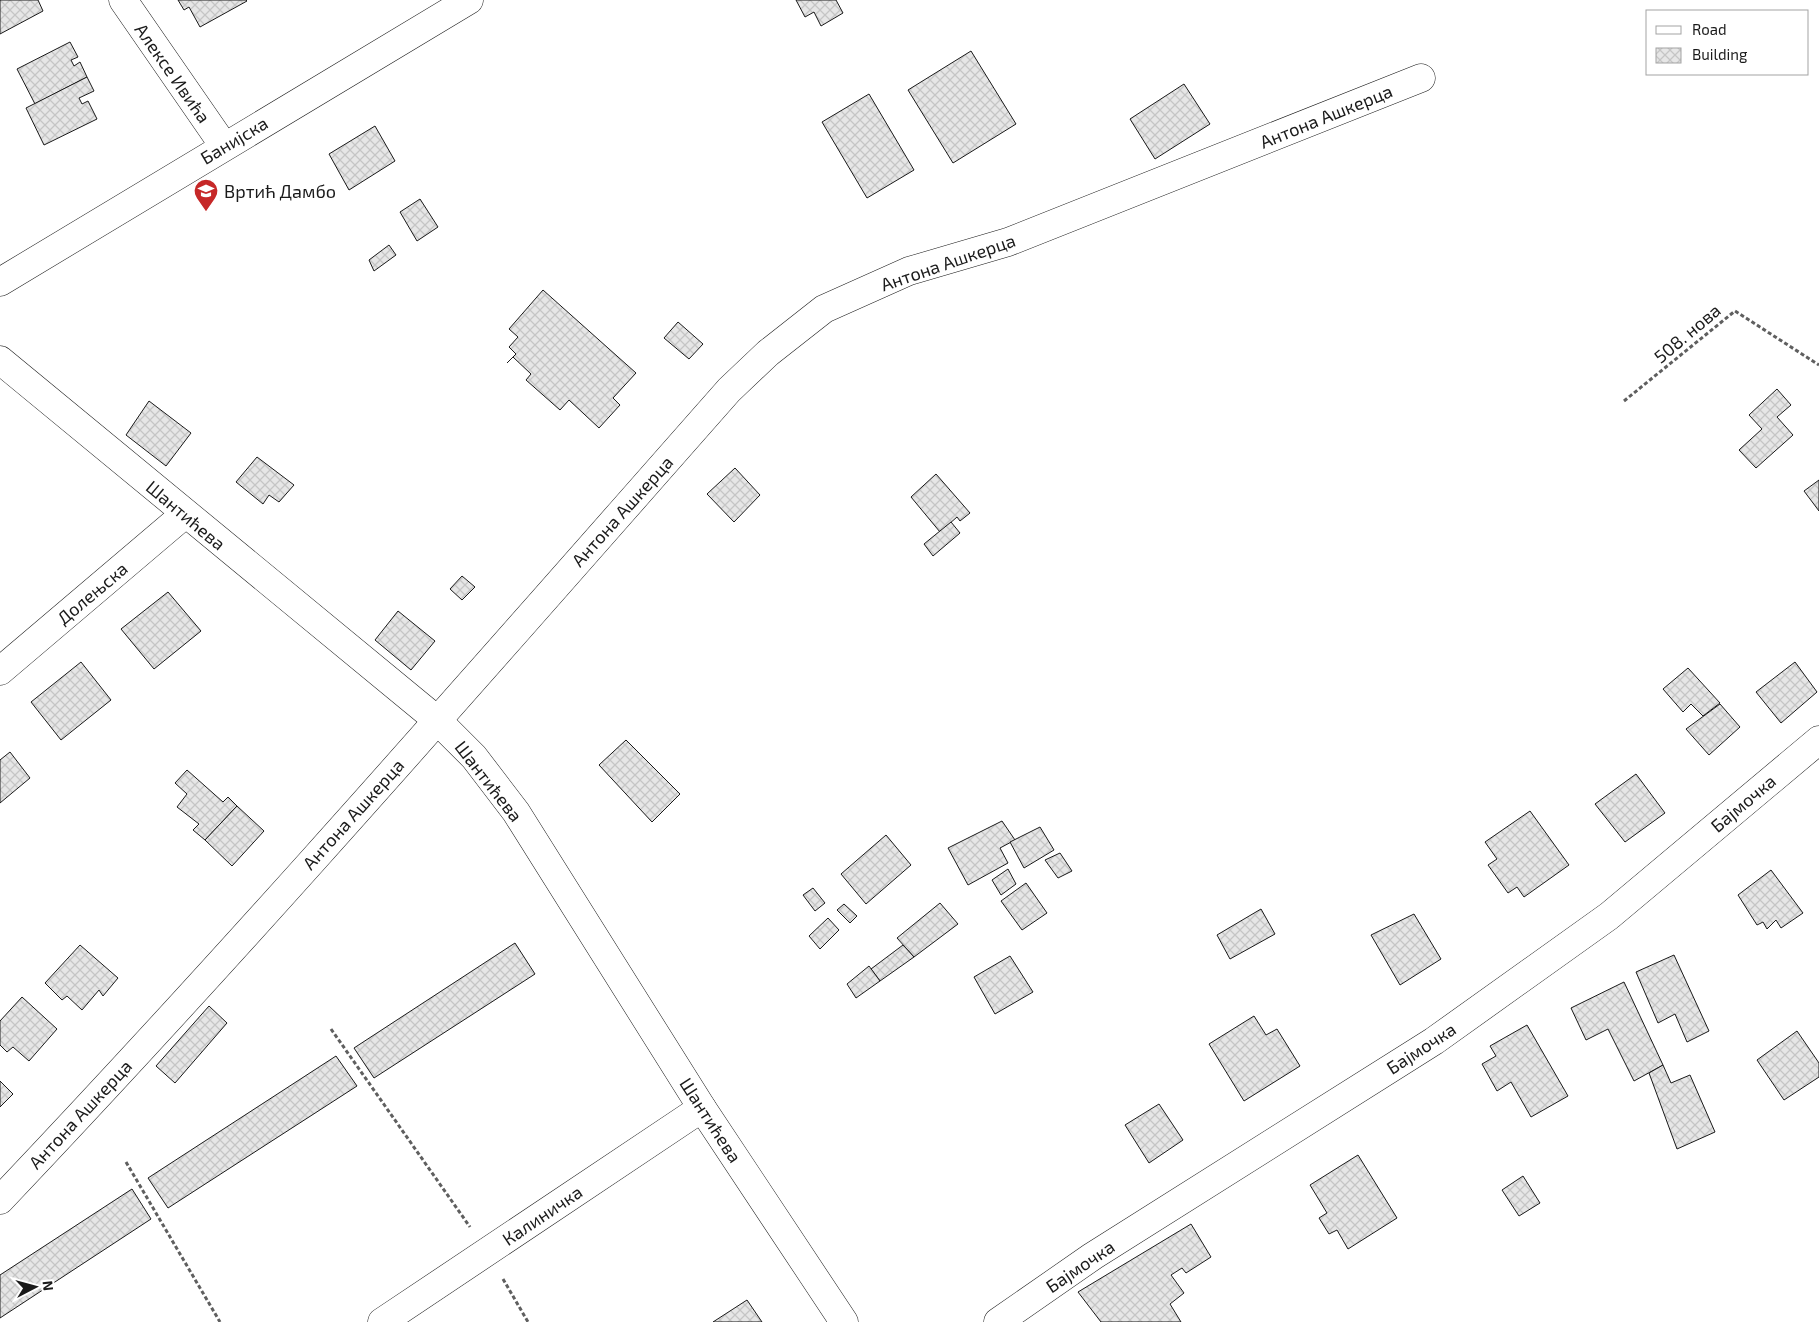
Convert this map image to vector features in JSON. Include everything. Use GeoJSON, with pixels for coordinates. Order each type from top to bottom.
{"type":"FeatureCollection","features":[{"type":"Feature","properties":{"kind":"street","name":"Алексе Ивића"},"geometry":{"type":"LineString","coordinates":[[123,0],[224,146]]}},
{"type":"Feature","properties":{"kind":"street","name":"Банијска"},"geometry":{"type":"LineString","coordinates":[[0,282],[469,0]]}},
{"type":"Feature","properties":{"kind":"street","name":"Антона Ашкерца"},"geometry":{"type":"LineString","coordinates":[[0,1200],[102,1092],[437,720],[729,390],[768,353],[824,309],[909,271],[1008,242],[1422,78]]}},
{"type":"Feature","properties":{"kind":"street","name":"Шантићева"},"geometry":{"type":"LineString","coordinates":[[0,360],[437,720],[474,757],[516,812],[702,1108],[844,1322]]}},
{"type":"Feature","properties":{"kind":"street","name":"Долењска"},"geometry":{"type":"LineString","coordinates":[[0,671],[185,514]]}},
{"type":"Feature","properties":{"kind":"street","name":"Бајмочка"},"geometry":{"type":"LineString","coordinates":[[998,1322],[1093,1256],[1434,1041],[1609,916],[1819,740]]}},
{"type":"Feature","properties":{"kind":"street","name":"Калиничка"},"geometry":{"type":"LineString","coordinates":[[382,1322],[702,1108]]}},
{"type":"Feature","properties":{"kind":"path","name":"508. нова"},"geometry":{"type":"LineString","coordinates":[[1624,401],[1735,310],[1819,365]]}},
{"type":"Feature","properties":{"kind":"path"},"geometry":{"type":"LineString","coordinates":[[331,1029],[487,1252],[528,1322]]}},
{"type":"Feature","properties":{"kind":"path"},"geometry":{"type":"LineString","coordinates":[[126,1162],[220,1322]]}},
{"type":"Feature","properties":{"kind":"building"},"geometry":{"type":"Polygon","coordinates":[[[0,0],[38,0],[43,11],[0,34],[0,0]]]}},
{"type":"Feature","properties":{"kind":"building"},"geometry":{"type":"Polygon","coordinates":[[[178,0],[247,1],[200,27],[189,7],[184,10],[178,0]]]}},
{"type":"Feature","properties":{"kind":"building"},"geometry":{"type":"Polygon","coordinates":[[[796,0],[836,0],[843,13],[821,26],[814,12],[805,17],[796,0]]]}},
{"type":"Feature","properties":{"kind":"building"},"geometry":{"type":"Polygon","coordinates":[[[70,42],[78,57],[71,60],[74,66],[80,62],[87,77],[35,104],[17,69],[70,42]]]}},
{"type":"Feature","properties":{"kind":"building"},"geometry":{"type":"Polygon","coordinates":[[[971,51],[1016,124],[953,163],[908,90],[971,51]]]}},
{"type":"Feature","properties":{"kind":"building"},"geometry":{"type":"Polygon","coordinates":[[[87,77],[94,91],[79,98],[82,104],[88,101],[97,119],[44,145],[26,108],[87,77]]]}},
{"type":"Feature","properties":{"kind":"building"},"geometry":{"type":"Polygon","coordinates":[[[1184,84],[1210,124],[1155,159],[1130,119],[1184,84]]]}},
{"type":"Feature","properties":{"kind":"building"},"geometry":{"type":"Polygon","coordinates":[[[869,94],[914,170],[867,198],[822,122],[869,94]]]}},
{"type":"Feature","properties":{"kind":"building"},"geometry":{"type":"Polygon","coordinates":[[[375,126],[395,161],[349,190],[329,154],[375,126]]]}},
{"type":"Feature","properties":{"kind":"building"},"geometry":{"type":"Polygon","coordinates":[[[420,199],[438,227],[417,241],[400,212],[420,199]]]}},
{"type":"Feature","properties":{"kind":"building"},"geometry":{"type":"Polygon","coordinates":[[[389,245],[396,255],[374,271],[369,260],[389,245]]]}},
{"type":"Feature","properties":{"kind":"building"},"geometry":{"type":"Polygon","coordinates":[[[543,290],[636,373],[613,398],[620,405],[599,428],[569,400],[560,410],[526,380],[531,374],[513,357],[516,354],[509,347],[518,337],[509,329],[543,290]]]}},
{"type":"Feature","properties":{"kind":"building"},"geometry":{"type":"Polygon","coordinates":[[[678,322],[703,344],[689,359],[664,338],[678,322]]]}},
{"type":"Feature","properties":{"kind":"building"},"geometry":{"type":"Polygon","coordinates":[[[1777,389],[1791,405],[1777,417],[1793,435],[1756,468],[1739,450],[1762,429],[1749,415],[1777,389]]]}},
{"type":"Feature","properties":{"kind":"building"},"geometry":{"type":"Polygon","coordinates":[[[149,401],[191,433],[166,466],[126,435],[149,401]]]}},
{"type":"Feature","properties":{"kind":"building"},"geometry":{"type":"Polygon","coordinates":[[[257,457],[294,485],[279,502],[269,495],[263,504],[236,482],[257,457]]]}},
{"type":"Feature","properties":{"kind":"building"},"geometry":{"type":"Polygon","coordinates":[[[735,468],[760,495],[734,522],[707,494],[735,468]]]}},
{"type":"Feature","properties":{"kind":"building"},"geometry":{"type":"Polygon","coordinates":[[[936,474],[970,513],[960,521],[957,517],[940,532],[911,497],[936,474]]]}},
{"type":"Feature","properties":{"kind":"building"},"geometry":{"type":"Polygon","coordinates":[[[1819,480],[1819,511],[1804,491],[1819,480]]]}},
{"type":"Feature","properties":{"kind":"building"},"geometry":{"type":"Polygon","coordinates":[[[951,522],[960,533],[933,556],[924,544],[951,522]]]}},
{"type":"Feature","properties":{"kind":"building"},"geometry":{"type":"Polygon","coordinates":[[[462,576],[475,587],[462,600],[450,589],[462,576]]]}},
{"type":"Feature","properties":{"kind":"building"},"geometry":{"type":"Polygon","coordinates":[[[168,592],[201,631],[154,669],[121,629],[168,592]]]}},
{"type":"Feature","properties":{"kind":"building"},"geometry":{"type":"Polygon","coordinates":[[[398,611],[435,641],[411,670],[375,640],[398,611]]]}},
{"type":"Feature","properties":{"kind":"building"},"geometry":{"type":"Polygon","coordinates":[[[81,662],[111,700],[61,740],[31,702],[81,662]]]}},
{"type":"Feature","properties":{"kind":"building"},"geometry":{"type":"Polygon","coordinates":[[[1795,662],[1817,692],[1781,723],[1756,692],[1795,662]]]}},
{"type":"Feature","properties":{"kind":"building"},"geometry":{"type":"Polygon","coordinates":[[[1688,668],[1720,703],[1703,716],[1691,704],[1683,712],[1663,689],[1688,668]]]}},
{"type":"Feature","properties":{"kind":"building"},"geometry":{"type":"Polygon","coordinates":[[[1720,704],[1740,727],[1709,755],[1686,729],[1720,704]]]}},
{"type":"Feature","properties":{"kind":"building"},"geometry":{"type":"Polygon","coordinates":[[[626,740],[680,794],[652,822],[599,765],[626,740]]]}},
{"type":"Feature","properties":{"kind":"building"},"geometry":{"type":"Polygon","coordinates":[[[10,752],[30,778],[0,803],[0,760],[10,752]]]}},
{"type":"Feature","properties":{"kind":"building"},"geometry":{"type":"Polygon","coordinates":[[[187,770],[223,802],[228,797],[237,806],[205,840],[193,830],[199,824],[177,807],[187,794],[175,783],[187,770]]]}},
{"type":"Feature","properties":{"kind":"building"},"geometry":{"type":"Polygon","coordinates":[[[1636,774],[1665,813],[1625,842],[1595,804],[1636,774]]]}},
{"type":"Feature","properties":{"kind":"building"},"geometry":{"type":"Polygon","coordinates":[[[237,806],[264,831],[232,866],[205,840],[237,806]]]}},
{"type":"Feature","properties":{"kind":"building"},"geometry":{"type":"Polygon","coordinates":[[[1530,811],[1569,865],[1524,897],[1517,887],[1508,893],[1488,865],[1497,859],[1485,842],[1530,811]]]}},
{"type":"Feature","properties":{"kind":"building"},"geometry":{"type":"Polygon","coordinates":[[[1002,821],[1015,840],[1000,848],[1008,863],[968,885],[948,848],[1002,821]]]}},
{"type":"Feature","properties":{"kind":"building"},"geometry":{"type":"Polygon","coordinates":[[[1040,827],[1054,850],[1024,868],[1010,842],[1040,827]]]}},
{"type":"Feature","properties":{"kind":"building"},"geometry":{"type":"Polygon","coordinates":[[[886,835],[911,865],[866,904],[841,874],[886,835]]]}},
{"type":"Feature","properties":{"kind":"building"},"geometry":{"type":"Polygon","coordinates":[[[1060,853],[1072,871],[1058,878],[1045,860],[1060,853]]]}},
{"type":"Feature","properties":{"kind":"building"},"geometry":{"type":"Polygon","coordinates":[[[1008,869],[1016,884],[1001,895],[992,880],[1008,869]]]}},
{"type":"Feature","properties":{"kind":"building"},"geometry":{"type":"Polygon","coordinates":[[[1771,870],[1803,913],[1781,928],[1776,920],[1767,929],[1763,922],[1757,925],[1738,895],[1771,870]]]}},
{"type":"Feature","properties":{"kind":"building"},"geometry":{"type":"Polygon","coordinates":[[[1026,883],[1047,913],[1022,930],[1001,901],[1026,883]]]}},
{"type":"Feature","properties":{"kind":"building"},"geometry":{"type":"Polygon","coordinates":[[[813,888],[825,903],[815,911],[803,895],[813,888]]]}},
{"type":"Feature","properties":{"kind":"building"},"geometry":{"type":"Polygon","coordinates":[[[940,903],[958,924],[914,957],[897,938],[940,903]]]}},
{"type":"Feature","properties":{"kind":"building"},"geometry":{"type":"Polygon","coordinates":[[[844,904],[857,916],[850,923],[837,910],[844,904]]]}},
{"type":"Feature","properties":{"kind":"building"},"geometry":{"type":"Polygon","coordinates":[[[1261,909],[1275,934],[1230,959],[1217,935],[1261,909]]]}},
{"type":"Feature","properties":{"kind":"building"},"geometry":{"type":"Polygon","coordinates":[[[1414,914],[1441,959],[1400,985],[1371,935],[1414,914]]]}},
{"type":"Feature","properties":{"kind":"building"},"geometry":{"type":"Polygon","coordinates":[[[828,918],[839,930],[820,949],[809,936],[828,918]]]}},
{"type":"Feature","properties":{"kind":"building"},"geometry":{"type":"Polygon","coordinates":[[[515,943],[535,974],[374,1078],[354,1048],[515,943]]]}},
{"type":"Feature","properties":{"kind":"building"},"geometry":{"type":"Polygon","coordinates":[[[80,945],[118,978],[103,996],[99,990],[82,1010],[67,996],[62,1000],[45,983],[80,945]]]}},
{"type":"Feature","properties":{"kind":"building"},"geometry":{"type":"Polygon","coordinates":[[[903,945],[914,957],[880,981],[871,969],[903,945]]]}},
{"type":"Feature","properties":{"kind":"building"},"geometry":{"type":"Polygon","coordinates":[[[1674,955],[1709,1031],[1687,1042],[1675,1014],[1658,1023],[1636,972],[1674,955]]]}},
{"type":"Feature","properties":{"kind":"building"},"geometry":{"type":"Polygon","coordinates":[[[1010,956],[1033,992],[995,1014],[974,977],[1010,956]]]}},
{"type":"Feature","properties":{"kind":"building"},"geometry":{"type":"Polygon","coordinates":[[[869,966],[880,981],[856,998],[847,984],[869,966]]]}},
{"type":"Feature","properties":{"kind":"building"},"geometry":{"type":"Polygon","coordinates":[[[1624,982],[1663,1065],[1634,1081],[1608,1029],[1586,1040],[1571,1008],[1624,982]]]}},
{"type":"Feature","properties":{"kind":"building"},"geometry":{"type":"Polygon","coordinates":[[[22,997],[57,1029],[29,1061],[13,1047],[7,1052],[0,1045],[0,1021],[22,997]]]}},
{"type":"Feature","properties":{"kind":"building"},"geometry":{"type":"Polygon","coordinates":[[[209,1006],[227,1023],[175,1083],[156,1066],[209,1006]]]}},
{"type":"Feature","properties":{"kind":"building"},"geometry":{"type":"Polygon","coordinates":[[[1254,1016],[1266,1035],[1277,1029],[1300,1066],[1244,1101],[1209,1044],[1254,1016]]]}},
{"type":"Feature","properties":{"kind":"building"},"geometry":{"type":"Polygon","coordinates":[[[1527,1025],[1568,1096],[1531,1117],[1511,1082],[1497,1091],[1482,1064],[1496,1056],[1490,1046],[1527,1025]]]}},
{"type":"Feature","properties":{"kind":"building"},"geometry":{"type":"Polygon","coordinates":[[[1797,1031],[1819,1063],[1819,1077],[1784,1100],[1757,1060],[1797,1031]]]}},
{"type":"Feature","properties":{"kind":"building"},"geometry":{"type":"Polygon","coordinates":[[[336,1056],[357,1086],[168,1208],[148,1178],[336,1056]]]}},
{"type":"Feature","properties":{"kind":"building"},"geometry":{"type":"Polygon","coordinates":[[[1663,1065],[1671,1083],[1690,1075],[1715,1132],[1677,1149],[1649,1073],[1663,1065]]]}},
{"type":"Feature","properties":{"kind":"building"},"geometry":{"type":"Polygon","coordinates":[[[0,1081],[13,1094],[0,1107],[0,1081]]]}},
{"type":"Feature","properties":{"kind":"building"},"geometry":{"type":"Polygon","coordinates":[[[1159,1104],[1183,1140],[1149,1163],[1125,1125],[1159,1104]]]}},
{"type":"Feature","properties":{"kind":"building"},"geometry":{"type":"Polygon","coordinates":[[[1358,1155],[1397,1218],[1348,1249],[1337,1230],[1329,1234],[1319,1218],[1327,1213],[1310,1185],[1358,1155]]]}},
{"type":"Feature","properties":{"kind":"building"},"geometry":{"type":"Polygon","coordinates":[[[1523,1176],[1540,1203],[1519,1216],[1502,1190],[1523,1176]]]}},
{"type":"Feature","properties":{"kind":"building"},"geometry":{"type":"Polygon","coordinates":[[[132,1189],[151,1219],[0,1318],[0,1275],[132,1189]]]}},
{"type":"Feature","properties":{"kind":"building"},"geometry":{"type":"Polygon","coordinates":[[[1191,1224],[1211,1257],[1186,1273],[1182,1268],[1171,1275],[1184,1293],[1170,1304],[1181,1322],[1101,1322],[1078,1292],[1191,1224]]]}},
{"type":"Feature","properties":{"kind":"building"},"geometry":{"type":"Polygon","coordinates":[[[747,1300],[762,1322],[713,1322],[747,1300]]]}},
{"type":"Feature","properties":{"kind":"place","name":"Вртић Дамбо"},"geometry":{"type":"Point","coordinates":[206,212]}}]}
